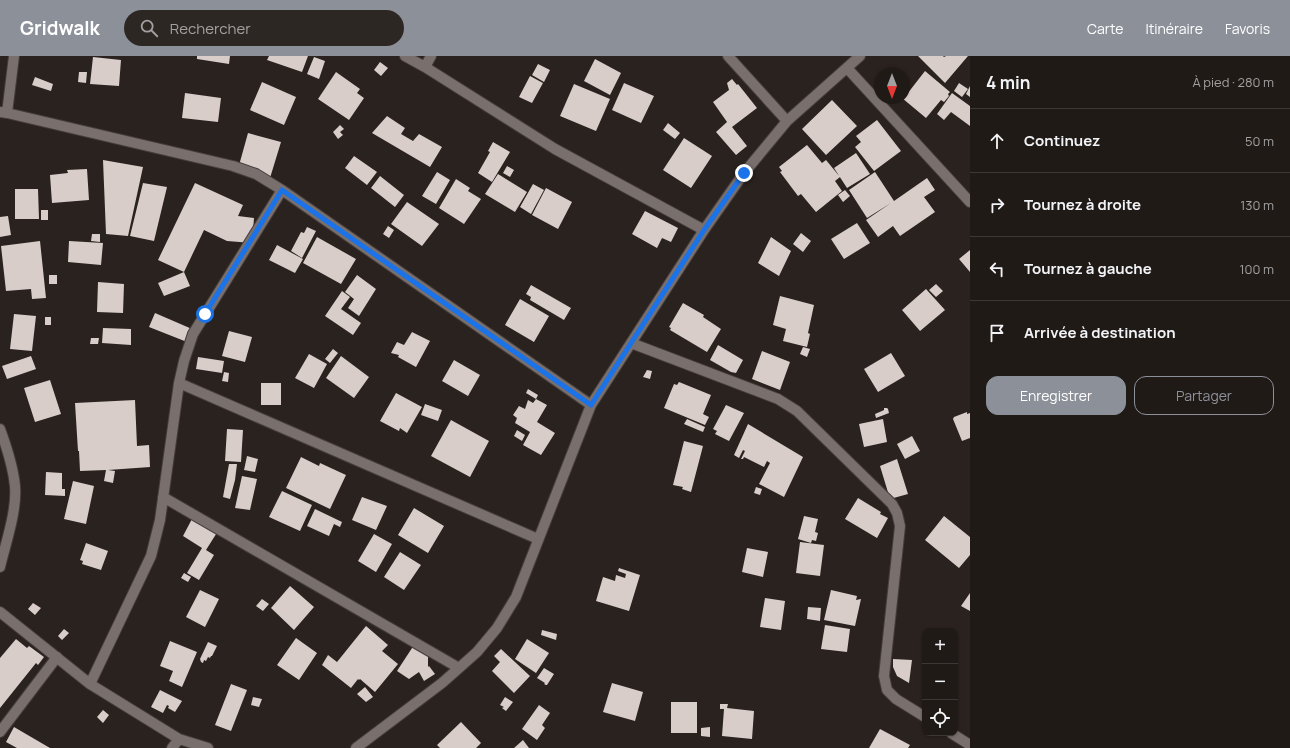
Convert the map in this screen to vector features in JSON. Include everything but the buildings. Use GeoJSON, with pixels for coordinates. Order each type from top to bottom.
{"type":"FeatureCollection","features":[{"type":"Feature","properties":{"kind":"street"},"geometry":{"type":"LineString","coordinates":[[14,56],[4,112],[233,166],[256,174],[282,190],[591,405]]}},
{"type":"Feature","properties":{"kind":"street"},"geometry":{"type":"LineString","coordinates":[[405,56],[555,149],[704,230]]}},
{"type":"Feature","properties":{"kind":"street"},"geometry":{"type":"LineString","coordinates":[[425,67],[431,56]]}},
{"type":"Feature","properties":{"kind":"street"},"geometry":{"type":"LineString","coordinates":[[728,56],[787,122]]}},
{"type":"Feature","properties":{"kind":"street"},"geometry":{"type":"LineString","coordinates":[[356,748],[442,683],[477,652],[497,628],[516,597],[591,405],[630,343],[704,230],[744,173],[787,122],[860,56]]}},
{"type":"Feature","properties":{"kind":"street"},"geometry":{"type":"LineString","coordinates":[[847,68],[970,202]]}},
{"type":"Feature","properties":{"kind":"street"},"geometry":{"type":"LineString","coordinates":[[90,684],[151,556],[160,520],[179,383],[184,361],[193,334],[282,190]]}},
{"type":"Feature","properties":{"kind":"street"},"geometry":{"type":"LineString","coordinates":[[630,343],[778,399],[797,411],[892,504],[897,513],[900,526],[884,676],[887,690],[896,699],[922,715]]}},
{"type":"Feature","properties":{"kind":"street"},"geometry":{"type":"LineString","coordinates":[[179,383],[538,540]]}},
{"type":"Feature","properties":{"kind":"street"},"geometry":{"type":"LineString","coordinates":[[0,429],[12,468],[15,487],[14,506],[0,567]]}},
{"type":"Feature","properties":{"kind":"street"},"geometry":{"type":"LineString","coordinates":[[163,497],[459,668]]}},
{"type":"Feature","properties":{"kind":"street"},"geometry":{"type":"LineString","coordinates":[[0,612],[90,684],[180,739],[208,748]]}},
{"type":"Feature","properties":{"kind":"street"},"geometry":{"type":"LineString","coordinates":[[0,732],[57,657]]}},
{"type":"Feature","properties":{"kind":"street"},"geometry":{"type":"LineString","coordinates":[[956,736],[970,745]]}},
{"type":"Feature","properties":{"kind":"street"},"geometry":{"type":"LineString","coordinates":[[172,748],[180,739]]}},
{"type":"Feature","properties":{"kind":"route"},"geometry":{"type":"LineString","coordinates":[[205,314],[282,190],[591,405],[704,230],[744,173]]}}]}
